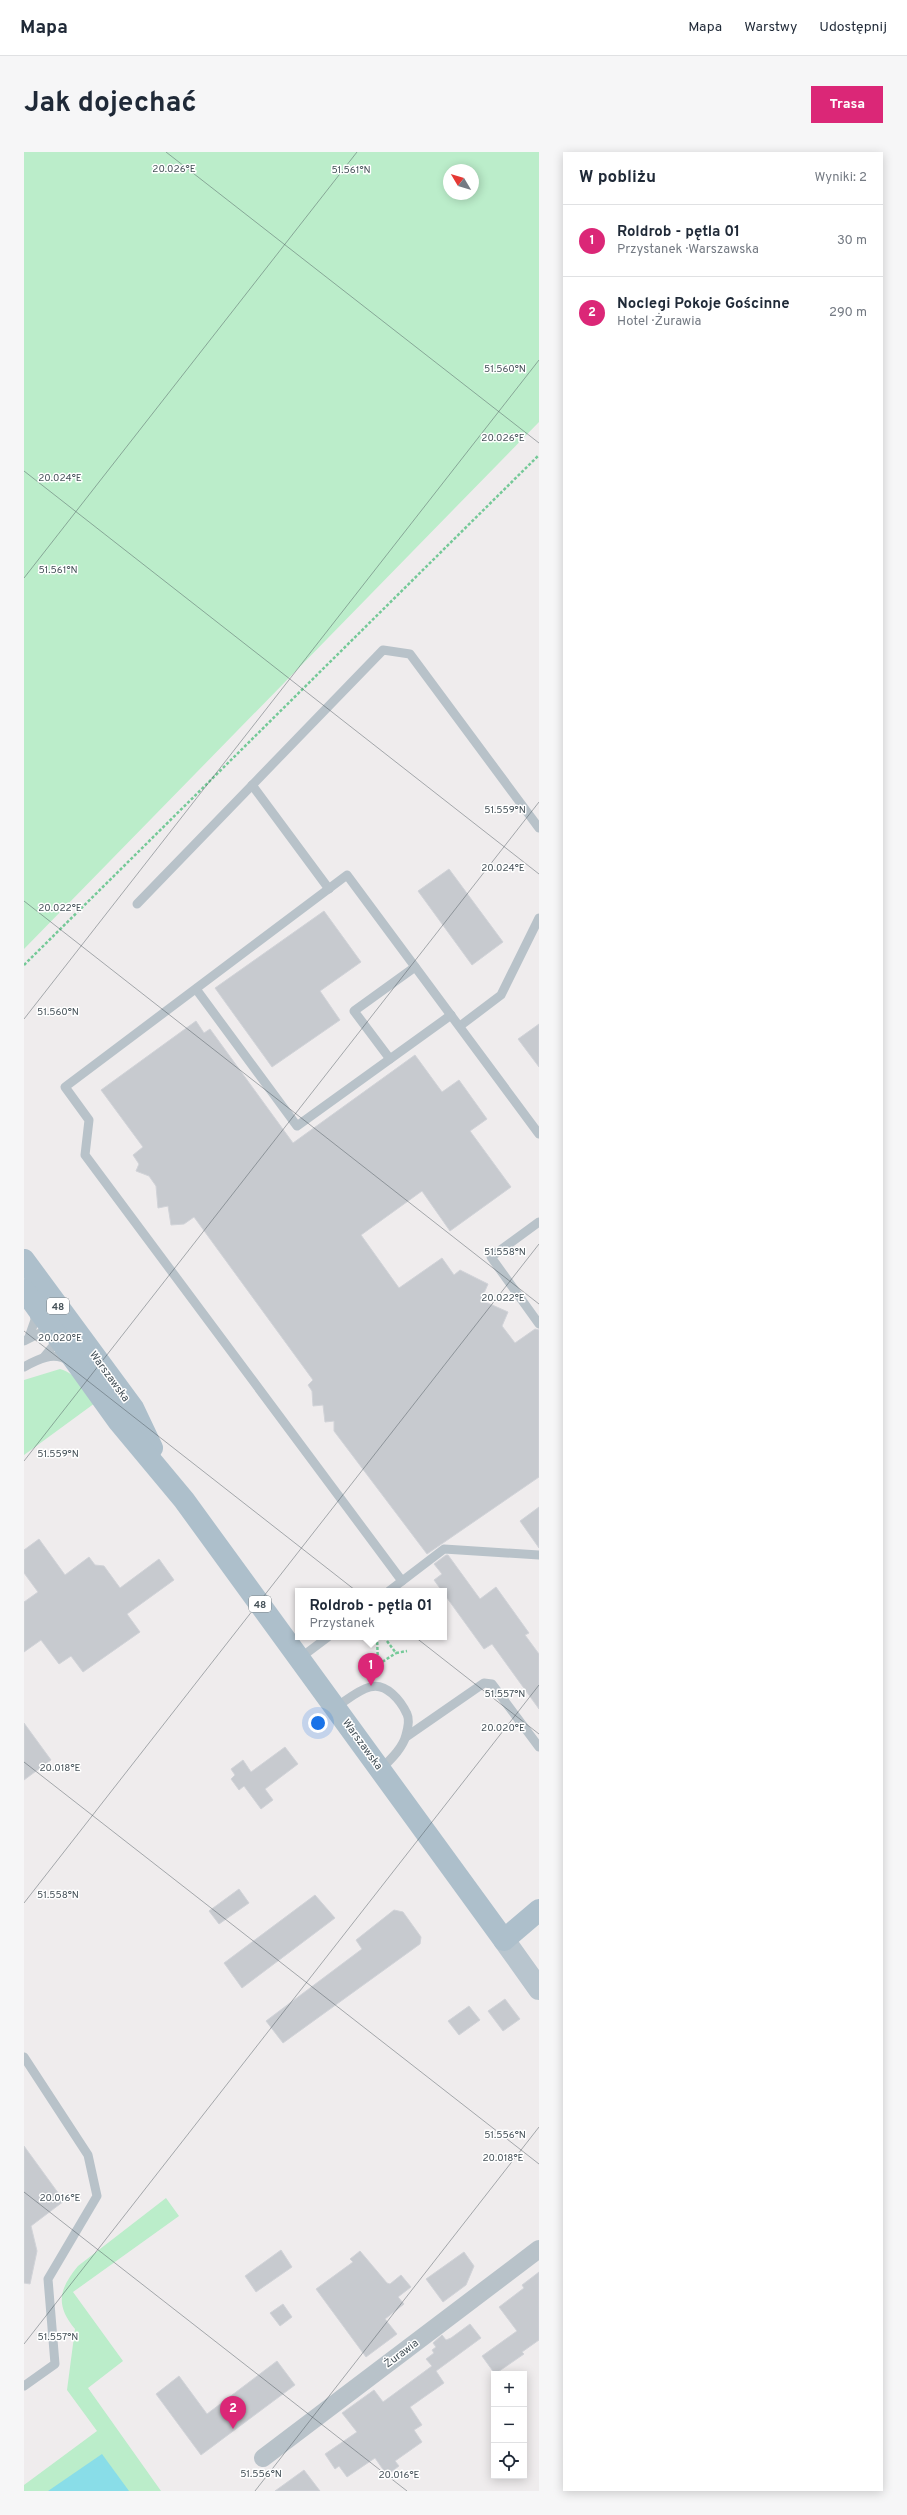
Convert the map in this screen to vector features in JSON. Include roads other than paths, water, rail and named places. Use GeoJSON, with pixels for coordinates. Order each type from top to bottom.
{"type":"FeatureCollection","features":[{"type":"Feature","properties":{"kind":"main road","name":"Warszawska"},"geometry":{"type":"LineString","coordinates":[[24,1260],[133,1408],[151,1446],[184,1500]]}},
{"type":"Feature","properties":{"kind":"main road","name":"Warszawska"},"geometry":{"type":"LineString","coordinates":[[28,1294],[120,1422],[184,1500],[336,1707],[539,1989]]}},
{"type":"Feature","properties":{"kind":"main road"},"geometry":{"type":"LineString","coordinates":[[504,1940],[539,1910]]}},
{"type":"Feature","properties":{"kind":"street","name":"Żurawia"},"geometry":{"type":"LineString","coordinates":[[263,2458],[539,2249]]}},
{"type":"Feature","properties":{"kind":"lane"},"geometry":{"type":"LineString","coordinates":[[137,904],[383,650],[410,654],[539,828]]}},
{"type":"Feature","properties":{"kind":"lane"},"geometry":{"type":"LineString","coordinates":[[252,785],[329,889]]}},
{"type":"Feature","properties":{"kind":"lane"},"geometry":{"type":"LineString","coordinates":[[402,1581],[85,1155],[89,1120],[65,1087],[347,875],[539,1134]]}},
{"type":"Feature","properties":{"kind":"lane"},"geometry":{"type":"LineString","coordinates":[[460,1026],[501,995],[539,918]]}},
{"type":"Feature","properties":{"kind":"lane"},"geometry":{"type":"LineString","coordinates":[[390,1059],[354,1011],[415,967]]}},
{"type":"Feature","properties":{"kind":"lane"},"geometry":{"type":"LineString","coordinates":[[196,988],[297,1126],[451,1015]]}},
{"type":"Feature","properties":{"kind":"lane"},"geometry":{"type":"LineString","coordinates":[[539,1222],[491,1257],[539,1324]]}},
{"type":"Feature","properties":{"kind":"lane"},"geometry":{"type":"LineString","coordinates":[[27,1339],[35,1320],[28,1294]]}},
{"type":"Feature","properties":{"kind":"lane"},"geometry":{"type":"LineString","coordinates":[[24,1367],[44,1357],[53,1346],[55,1333],[53,1298]]}},
{"type":"Feature","properties":{"kind":"lane"},"geometry":{"type":"LineString","coordinates":[[27,1339],[42,1332],[55,1333],[92,1352]]}},
{"type":"Feature","properties":{"kind":"lane"},"geometry":{"type":"LineString","coordinates":[[44,1357],[63,1357],[85,1373]]}},
{"type":"Feature","properties":{"kind":"lane"},"geometry":{"type":"LineString","coordinates":[[394,1588],[444,1549],[539,1555]]}},
{"type":"Feature","properties":{"kind":"lane"},"geometry":{"type":"LineString","coordinates":[[300,1658],[324,1640]]}},
{"type":"Feature","properties":{"kind":"lane"},"geometry":{"type":"LineString","coordinates":[[406,1737],[484,1683],[492,1684],[539,1747]]}},
{"type":"Feature","properties":{"kind":"lane"},"geometry":{"type":"LineString","coordinates":[[336,1707],[360,1691],[371,1686],[380,1686],[390,1691],[407,1714],[409,1724],[406,1737],[395,1754],[381,1769]]}},
{"type":"Feature","properties":{"kind":"lane"},"geometry":{"type":"LineString","coordinates":[[24,2057],[88,2155],[97,2196],[48,2279],[54,2364],[24,2386]]}},
{"type":"Feature","properties":{"kind":"water"},"geometry":{"type":"Polygon","coordinates":[[[102,2454],[129,2491],[48,2491],[102,2454]]]}},
{"type":"Feature","properties":{"kind":"place","name":"Roldrob - pętla 01"},"geometry":{"type":"Point","coordinates":[371,1686]}},
{"type":"Feature","properties":{"kind":"place","name":"Noclegi Pokoje Gościnne"},"geometry":{"type":"Point","coordinates":[233,2429]}}]}
